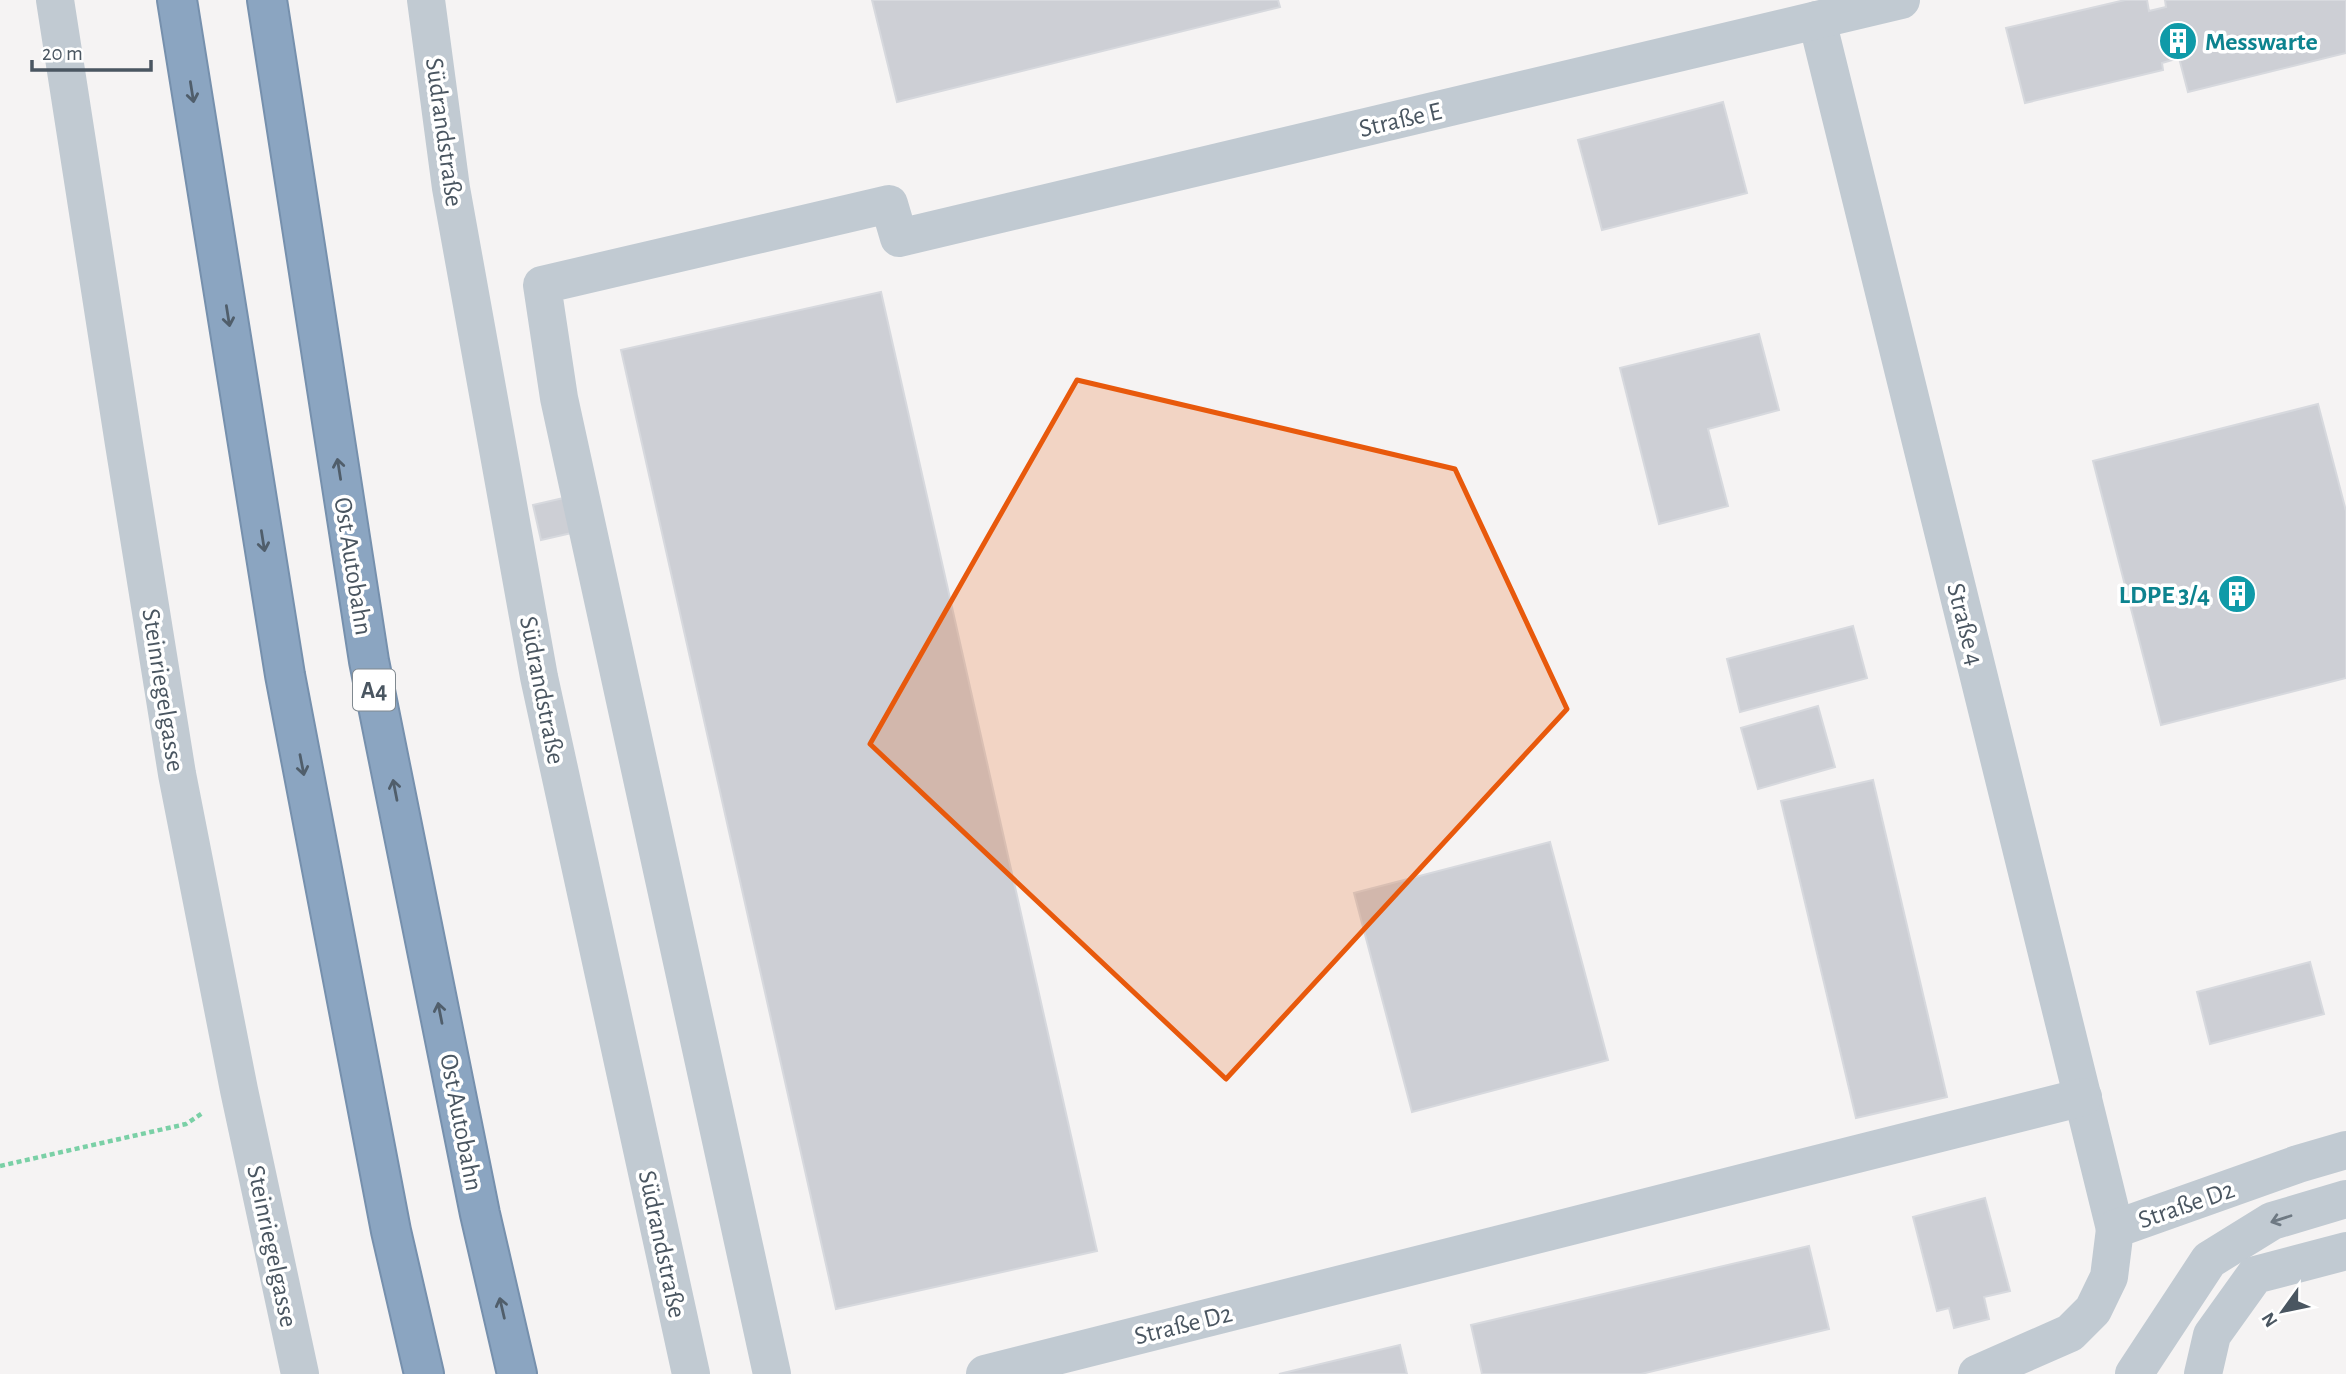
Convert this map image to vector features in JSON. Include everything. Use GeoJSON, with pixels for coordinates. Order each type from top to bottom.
{"type":"FeatureCollection","features":[{"type":"Feature","properties":{"kind":"highway"},"geometry":{"type":"LineString","coordinates":[[177,0],[285,675],[390,1231],[424,1374]]}},
{"type":"Feature","properties":{"kind":"highway","name":"Ost Autobahn"},"geometry":{"type":"LineString","coordinates":[[267,0],[369,661],[480,1214],[517,1374]]}},
{"type":"Feature","properties":{"kind":"street","name":"Steinriegelgasse"},"geometry":{"type":"LineString","coordinates":[[55,0],[177,774],[239,1090],[300,1374]]}},
{"type":"Feature","properties":{"kind":"street","name":"Südrandstraße"},"geometry":{"type":"LineString","coordinates":[[426,0],[451,188],[539,677],[691,1374]]}},
{"type":"Feature","properties":{"kind":"street","name":"Straße E"},"geometry":{"type":"LineString","coordinates":[[772,1374],[558,398],[542,285],[890,204],[899,238],[1775,14],[1817,20],[1901,0]]}},
{"type":"Feature","properties":{"kind":"street","name":"Straße 4"},"geometry":{"type":"LineString","coordinates":[[1817,20],[2115,1229]]}},
{"type":"Feature","properties":{"kind":"street","name":"Straße D2"},"geometry":{"type":"LineString","coordinates":[[985,1374],[2083,1097]]}},
{"type":"Feature","properties":{"kind":"street","name":"Straße D2"},"geometry":{"type":"LineString","coordinates":[[1977,1374],[2070,1333],[2093,1310],[2109,1277],[2115,1229],[2298,1164],[2346,1150]]}},
{"type":"Feature","properties":{"kind":"street"},"geometry":{"type":"LineString","coordinates":[[2134,1374],[2208,1260],[2272,1221],[2346,1199]]}},
{"type":"Feature","properties":{"kind":"street"},"geometry":{"type":"LineString","coordinates":[[2203,1374],[2212,1335],[2255,1275],[2346,1251]]}},
{"type":"Feature","properties":{"kind":"path"},"geometry":{"type":"LineString","coordinates":[[0,1166],[186,1124],[239,1090]]}},
{"type":"Feature","properties":{"kind":"highlighted area"},"geometry":{"type":"Polygon","coordinates":[[[1077,380],[1455,469],[1567,709],[1226,1079],[870,744],[1077,380]]]}},
{"type":"Feature","properties":{"kind":"building"},"geometry":{"type":"Polygon","coordinates":[[[872,0],[1278,0],[1280,7],[897,102],[872,0]]]}},
{"type":"Feature","properties":{"kind":"building","name":"Messwarte"},"geometry":{"type":"Polygon","coordinates":[[[2125,0],[2147,0],[2149,11],[2166,7],[2165,0],[2346,0],[2346,53],[2188,92],[2179,58],[2162,63],[2163,70],[2025,103],[2006,28],[2125,0]]]}},
{"type":"Feature","properties":{"kind":"building"},"geometry":{"type":"Polygon","coordinates":[[[1723,102],[1747,193],[1602,230],[1578,140],[1723,102]]]}},
{"type":"Feature","properties":{"kind":"building"},"geometry":{"type":"Polygon","coordinates":[[[881,292],[1097,1251],[836,1309],[621,350],[881,292]]]}},
{"type":"Feature","properties":{"kind":"building"},"geometry":{"type":"Polygon","coordinates":[[[1759,334],[1779,410],[1708,429],[1728,506],[1659,524],[1620,368],[1759,334]]]}},
{"type":"Feature","properties":{"kind":"building","name":"LDPE 3/4"},"geometry":{"type":"Polygon","coordinates":[[[2318,404],[2346,511],[2346,678],[2161,725],[2093,461],[2318,404]]]}},
{"type":"Feature","properties":{"kind":"building"},"geometry":{"type":"Polygon","coordinates":[[[568,497],[576,532],[541,540],[533,505],[568,497]]]}},
{"type":"Feature","properties":{"kind":"building"},"geometry":{"type":"Polygon","coordinates":[[[1853,626],[1867,678],[1740,712],[1727,659],[1853,626]]]}},
{"type":"Feature","properties":{"kind":"building"},"geometry":{"type":"Polygon","coordinates":[[[1818,706],[1835,767],[1758,789],[1741,728],[1818,706]]]}},
{"type":"Feature","properties":{"kind":"building"},"geometry":{"type":"Polygon","coordinates":[[[1873,780],[1947,1097],[1856,1118],[1781,801],[1873,780]]]}},
{"type":"Feature","properties":{"kind":"building"},"geometry":{"type":"Polygon","coordinates":[[[1550,842],[1608,1060],[1412,1112],[1354,893],[1550,842]]]}},
{"type":"Feature","properties":{"kind":"building"},"geometry":{"type":"Polygon","coordinates":[[[2310,962],[2324,1014],[2210,1044],[2197,992],[2310,962]]]}},
{"type":"Feature","properties":{"kind":"building"},"geometry":{"type":"Polygon","coordinates":[[[1985,1198],[2010,1291],[1984,1297],[1989,1319],[1954,1328],[1949,1308],[1937,1311],[1913,1217],[1985,1198]]]}},
{"type":"Feature","properties":{"kind":"building"},"geometry":{"type":"Polygon","coordinates":[[[1809,1246],[1829,1329],[1641,1374],[1482,1374],[1471,1325],[1809,1246]]]}},
{"type":"Feature","properties":{"kind":"building"},"geometry":{"type":"Polygon","coordinates":[[[1400,1345],[1407,1374],[1279,1374],[1400,1345]]]}},
{"type":"Feature","properties":{"kind":"place","name":"Messwarte"},"geometry":{"type":"Point","coordinates":[2178,41]}},
{"type":"Feature","properties":{"kind":"place","name":"LDPE 3/4"},"geometry":{"type":"Point","coordinates":[2237,594]}}]}
